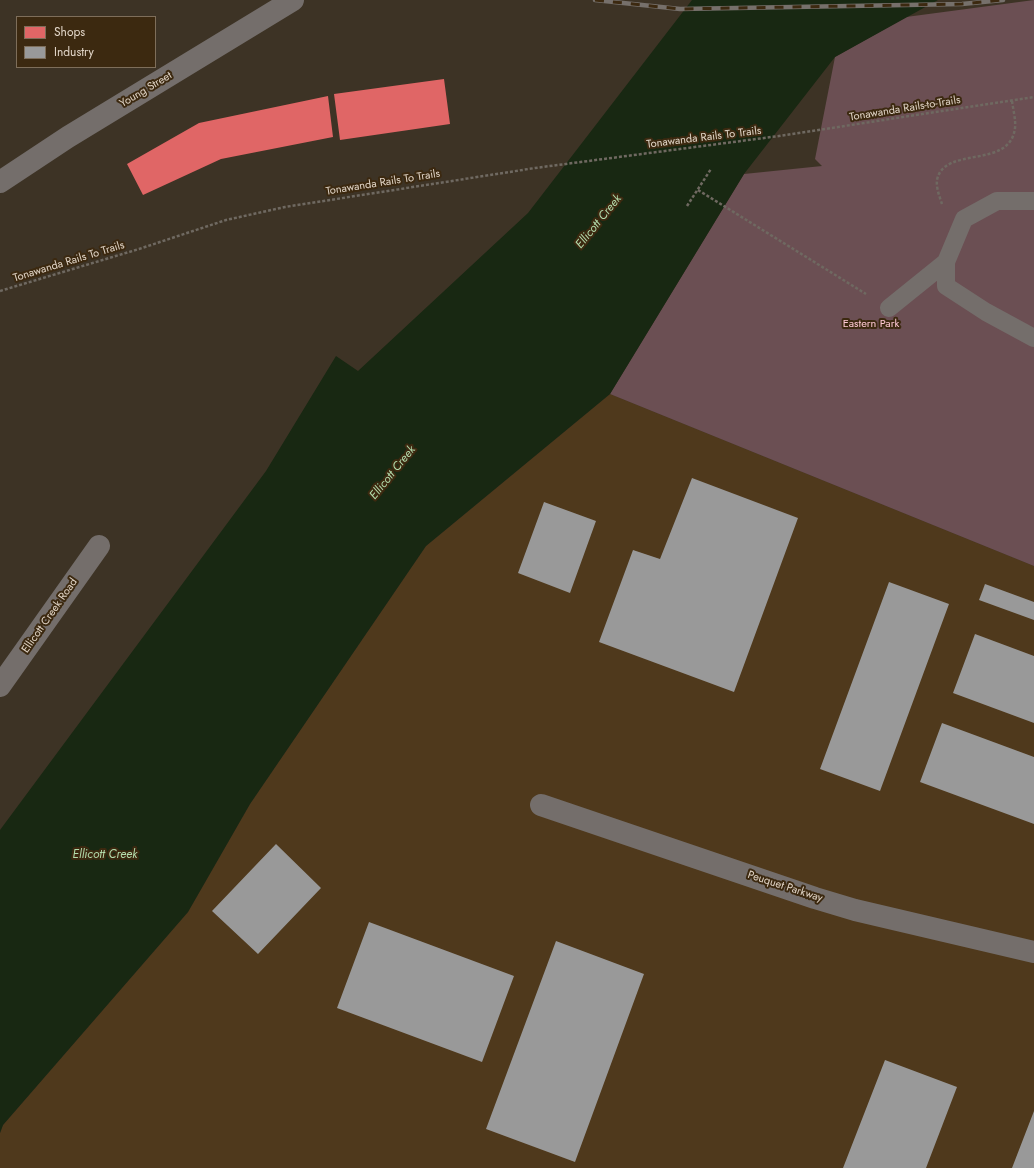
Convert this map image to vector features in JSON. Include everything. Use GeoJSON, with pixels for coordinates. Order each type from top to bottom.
{"type":"FeatureCollection","features":[{"type":"Feature","properties":{"kind":"street","name":"Young Street"},"geometry":{"type":"LineString","coordinates":[[0,182],[68,137],[293,0]]}},
{"type":"Feature","properties":{"kind":"street","name":"Ellicott Creek Road"},"geometry":{"type":"LineString","coordinates":[[0,686],[99,546]]}},
{"type":"Feature","properties":{"kind":"street","name":"Peuquet Parkway"},"geometry":{"type":"LineString","coordinates":[[541,805],[815,898],[855,910],[1034,952]]}},
{"type":"Feature","properties":{"kind":"lane"},"geometry":{"type":"LineString","coordinates":[[1034,201],[997,201],[964,219],[946,262],[946,286],[986,312],[1034,338]]}},
{"type":"Feature","properties":{"kind":"lane"},"geometry":{"type":"LineString","coordinates":[[889,308],[946,262]]}},
{"type":"Feature","properties":{"kind":"path","name":"Tonawanda Rails-to-Trails"},"geometry":{"type":"LineString","coordinates":[[779,136],[1034,98]]}},
{"type":"Feature","properties":{"kind":"path"},"geometry":{"type":"LineString","coordinates":[[964,219],[945,215],[937,181],[940,172],[950,164],[1004,149],[1012,138],[1015,128],[1012,101]]}},
{"type":"Feature","properties":{"kind":"path","name":"Tonawanda Rails To Trails"},"geometry":{"type":"LineString","coordinates":[[0,291],[139,249],[226,220],[285,207],[535,168],[779,136]]}},
{"type":"Feature","properties":{"kind":"path"},"geometry":{"type":"LineString","coordinates":[[687,206],[711,169]]}},
{"type":"Feature","properties":{"kind":"path"},"geometry":{"type":"LineString","coordinates":[[698,190],[889,308]]}},
{"type":"Feature","properties":{"kind":"shaded area"},"geometry":{"type":"Polygon","coordinates":[[[610,394],[1034,566],[1034,1168],[0,1168],[0,1133],[3,1125],[188,912],[250,804],[426,546],[610,394]]]}},
{"type":"Feature","properties":{"kind":"green space","name":"Eastern Park"},"geometry":{"type":"Polygon","coordinates":[[[1034,0],[1034,566],[610,394],[744,174],[822,166],[815,159],[835,57],[906,17],[1034,0]]]}},
{"type":"Feature","properties":{"kind":"water","name":"Ellicott Creek"},"geometry":{"type":"Polygon","coordinates":[[[692,0],[938,0],[835,57],[744,174],[610,394],[426,546],[250,804],[188,912],[3,1125],[0,1133],[0,830],[266,471],[336,356],[358,371],[528,213],[692,0]]]}},
{"type":"Feature","properties":{"kind":"building: Shops"},"geometry":{"type":"Polygon","coordinates":[[[444,79],[450,124],[340,140],[334,94],[444,79]]]}},
{"type":"Feature","properties":{"kind":"building: Shops"},"geometry":{"type":"Polygon","coordinates":[[[328,96],[333,137],[221,159],[143,195],[127,164],[199,123],[328,96]]]}},
{"type":"Feature","properties":{"kind":"building: Industry"},"geometry":{"type":"Polygon","coordinates":[[[692,478],[798,518],[734,692],[599,642],[633,550],[660,559],[692,478]]]}},
{"type":"Feature","properties":{"kind":"building: Industry"},"geometry":{"type":"Polygon","coordinates":[[[544,502],[596,521],[570,593],[518,573],[544,502]]]}},
{"type":"Feature","properties":{"kind":"building: Industry"},"geometry":{"type":"Polygon","coordinates":[[[889,582],[949,604],[880,791],[820,769],[889,582]]]}},
{"type":"Feature","properties":{"kind":"building: Industry"},"geometry":{"type":"Polygon","coordinates":[[[985,584],[1034,602],[1034,620],[979,600],[985,584]]]}},
{"type":"Feature","properties":{"kind":"building: Industry"},"geometry":{"type":"Polygon","coordinates":[[[975,634],[1034,656],[1034,723],[953,693],[975,634]]]}},
{"type":"Feature","properties":{"kind":"building: Industry"},"geometry":{"type":"Polygon","coordinates":[[[942,723],[1034,757],[1034,824],[920,782],[942,723]]]}},
{"type":"Feature","properties":{"kind":"building: Industry"},"geometry":{"type":"Polygon","coordinates":[[[276,844],[321,888],[258,954],[212,911],[276,844]]]}},
{"type":"Feature","properties":{"kind":"building: Industry"},"geometry":{"type":"Polygon","coordinates":[[[369,922],[514,976],[482,1062],[337,1008],[369,922]]]}},
{"type":"Feature","properties":{"kind":"building: Industry"},"geometry":{"type":"Polygon","coordinates":[[[556,941],[644,974],[575,1162],[486,1129],[556,941]]]}},
{"type":"Feature","properties":{"kind":"building: Industry"},"geometry":{"type":"Polygon","coordinates":[[[885,1060],[957,1087],[926,1168],[843,1168],[885,1060]]]}},
{"type":"Feature","properties":{"kind":"building: Industry"},"geometry":{"type":"Polygon","coordinates":[[[1034,1111],[1034,1168],[1012,1168],[1034,1111]]]}},
{"type":"Feature","properties":{"kind":"railway"},"geometry":{"type":"LineString","coordinates":[[595,0],[680,9],[962,4],[1003,0]]}}]}
